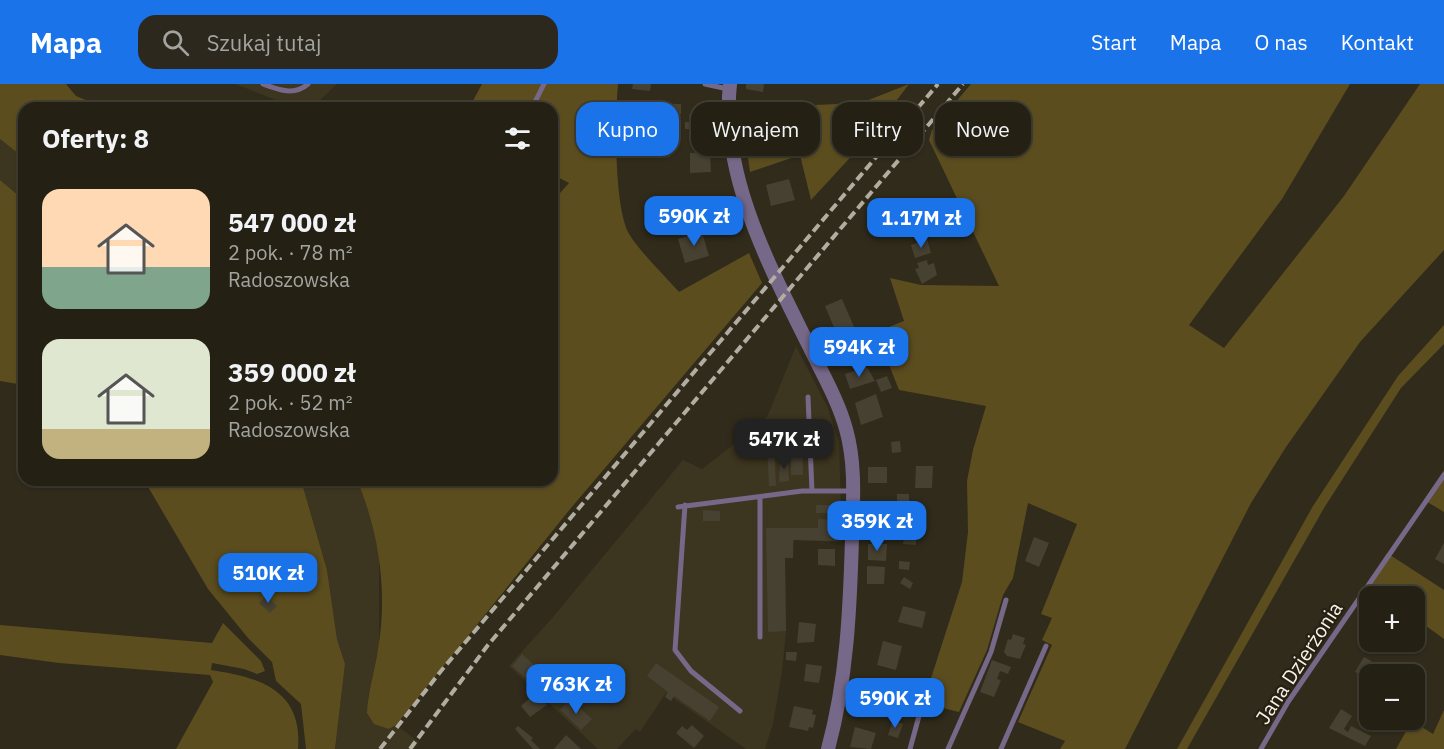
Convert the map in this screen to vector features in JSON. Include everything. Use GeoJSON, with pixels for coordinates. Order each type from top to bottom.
{"type":"FeatureCollection","features":[{"type":"Feature","properties":{"kind":"street"},"geometry":{"type":"LineString","coordinates":[[730,86],[732,139],[744,194],[768,260],[842,416],[849,442],[853,491],[850,623],[846,661],[828,749]]}},
{"type":"Feature","properties":{"kind":"lane"},"geometry":{"type":"LineString","coordinates":[[263,84],[289,92],[300,91],[308,84]]}},
{"type":"Feature","properties":{"kind":"lane"},"geometry":{"type":"LineString","coordinates":[[535,102],[544,84]]}},
{"type":"Feature","properties":{"kind":"lane"},"geometry":{"type":"LineString","coordinates":[[705,84],[730,86]]}},
{"type":"Feature","properties":{"kind":"lane"},"geometry":{"type":"LineString","coordinates":[[808,397],[812,491]]}},
{"type":"Feature","properties":{"kind":"lane","name":"Jana Dzierżonia"},"geometry":{"type":"LineString","coordinates":[[1261,749],[1288,702],[1444,475]]}},
{"type":"Feature","properties":{"kind":"lane"},"geometry":{"type":"LineString","coordinates":[[740,711],[691,670],[675,650],[682,506],[812,491],[853,491]]}},
{"type":"Feature","properties":{"kind":"lane"},"geometry":{"type":"LineString","coordinates":[[760,497],[760,637]]}},
{"type":"Feature","properties":{"kind":"lane"},"geometry":{"type":"LineString","coordinates":[[948,749],[991,652],[1006,600]]}},
{"type":"Feature","properties":{"kind":"lane"},"geometry":{"type":"LineString","coordinates":[[1001,749],[1046,645]]}},
{"type":"Feature","properties":{"kind":"lane"},"geometry":{"type":"LineString","coordinates":[[910,749],[922,705]]}},
{"type":"Feature","properties":{"kind":"shaded area"},"geometry":{"type":"Polygon","coordinates":[[[0,84],[66,84],[76,96],[90,102],[18,102],[18,153],[0,139],[0,84]]]}},
{"type":"Feature","properties":{"kind":"shaded area"},"geometry":{"type":"Polygon","coordinates":[[[235,84],[337,84],[318,102],[281,102],[235,84]]]}},
{"type":"Feature","properties":{"kind":"shaded area"},"geometry":{"type":"Polygon","coordinates":[[[482,84],[618,84],[617,102],[576,102],[576,156],[617,156],[623,219],[632,239],[679,292],[749,253],[762,283],[571,508],[396,725],[389,729],[374,724],[367,713],[381,628],[382,584],[376,541],[359,486],[558,486],[558,197],[569,183],[558,177],[558,102],[472,102],[482,84]]]}},
{"type":"Feature","properties":{"kind":"shaded area"},"geometry":{"type":"Polygon","coordinates":[[[909,84],[896,102],[864,102],[909,84]]]}},
{"type":"Feature","properties":{"kind":"shaded area"},"geometry":{"type":"Polygon","coordinates":[[[971,84],[1350,84],[1282,199],[1189,325],[1224,348],[1344,196],[1420,84],[1444,84],[1444,250],[1360,342],[1286,447],[1251,503],[1125,749],[1060,749],[1065,741],[1018,722],[1052,645],[1042,640],[1052,618],[1041,614],[1077,524],[1028,503],[1013,578],[1003,595],[987,650],[959,712],[923,703],[962,582],[968,532],[967,481],[986,406],[899,390],[876,332],[904,321],[890,278],[921,285],[999,286],[937,156],[1031,156],[1031,102],[956,102],[971,84]]]}},
{"type":"Feature","properties":{"kind":"shaded area"},"geometry":{"type":"Polygon","coordinates":[[[832,104],[832,156],[852,156],[811,200],[800,156],[820,156],[820,105],[832,104]]]}},
{"type":"Feature","properties":{"kind":"shaded area"},"geometry":{"type":"Polygon","coordinates":[[[935,126],[935,153],[929,140],[935,126]]]}},
{"type":"Feature","properties":{"kind":"shaded area"},"geometry":{"type":"Polygon","coordinates":[[[0,139],[18,153],[18,195],[0,180],[0,139]]]}},
{"type":"Feature","properties":{"kind":"shaded area"},"geometry":{"type":"Polygon","coordinates":[[[748,156],[797,156],[750,172],[748,156]]]}},
{"type":"Feature","properties":{"kind":"shaded area"},"geometry":{"type":"Polygon","coordinates":[[[0,180],[18,195],[18,384],[0,381],[0,180]]]}},
{"type":"Feature","properties":{"kind":"shaded area"},"geometry":{"type":"Polygon","coordinates":[[[1444,325],[1444,344],[1401,388],[1324,508],[1187,749],[1177,749],[1313,506],[1398,376],[1444,325]]]}},
{"type":"Feature","properties":{"kind":"shaded area"},"geometry":{"type":"Polygon","coordinates":[[[796,346],[827,406],[839,442],[842,542],[794,540],[793,558],[785,558],[786,631],[782,672],[773,724],[765,749],[746,749],[666,693],[640,732],[636,729],[617,749],[598,749],[509,666],[553,617],[683,460],[702,469],[761,423],[768,415],[796,346]]]}},
{"type":"Feature","properties":{"kind":"shaded area"},"geometry":{"type":"Polygon","coordinates":[[[1444,470],[1444,512],[1424,500],[1444,470]]]}},
{"type":"Feature","properties":{"kind":"shaded area"},"geometry":{"type":"Polygon","coordinates":[[[148,486],[303,486],[327,570],[337,639],[345,664],[335,749],[306,749],[301,704],[276,681],[272,662],[248,638],[208,589],[148,486]]]}},
{"type":"Feature","properties":{"kind":"shaded area"},"geometry":{"type":"Polygon","coordinates":[[[303,486],[360,486],[371,513],[379,555],[379,646],[368,699],[389,729],[396,725],[419,742],[414,749],[335,749],[345,664],[337,639],[327,570],[303,486]]]}},
{"type":"Feature","properties":{"kind":"shaded area"},"geometry":{"type":"Polygon","coordinates":[[[1387,553],[1444,590],[1444,639],[1425,625],[1425,586],[1371,586],[1368,584],[1387,553]]]}},
{"type":"Feature","properties":{"kind":"shaded area"},"geometry":{"type":"Polygon","coordinates":[[[223,623],[261,661],[265,671],[257,674],[212,663],[211,670],[246,677],[274,690],[285,700],[293,713],[298,729],[298,749],[176,749],[213,682],[210,675],[59,663],[0,655],[0,625],[212,643],[223,623]]]}},
{"type":"Feature","properties":{"kind":"shaded area"},"geometry":{"type":"Polygon","coordinates":[[[1444,710],[1444,749],[1396,749],[1407,730],[1425,729],[1433,734],[1444,710]]]}},
{"type":"Feature","properties":{"kind":"building"},"geometry":{"type":"Polygon","coordinates":[[[633,84],[651,84],[650,91],[632,89],[633,84]]]}},
{"type":"Feature","properties":{"kind":"building"},"geometry":{"type":"Polygon","coordinates":[[[746,84],[764,84],[763,92],[746,89],[746,84]]]}},
{"type":"Feature","properties":{"kind":"building"},"geometry":{"type":"Polygon","coordinates":[[[689,114],[691,114],[691,142],[690,129],[685,129],[685,122],[690,122],[689,114]]]}},
{"type":"Feature","properties":{"kind":"building"},"geometry":{"type":"Polygon","coordinates":[[[690,153],[691,156],[710,156],[711,172],[690,173],[690,153]]]}},
{"type":"Feature","properties":{"kind":"building"},"geometry":{"type":"Polygon","coordinates":[[[652,156],[670,156],[670,157],[652,158],[652,156]]]}},
{"type":"Feature","properties":{"kind":"building"},"geometry":{"type":"Polygon","coordinates":[[[789,179],[795,200],[771,206],[766,185],[789,179]]]}},
{"type":"Feature","properties":{"kind":"building"},"geometry":{"type":"Polygon","coordinates":[[[702,232],[709,256],[685,263],[678,239],[702,232]]]}},
{"type":"Feature","properties":{"kind":"building"},"geometry":{"type":"Polygon","coordinates":[[[927,239],[931,253],[915,258],[911,245],[927,239]]]}},
{"type":"Feature","properties":{"kind":"building"},"geometry":{"type":"Polygon","coordinates":[[[927,260],[928,265],[934,263],[937,275],[922,284],[915,269],[919,268],[917,263],[927,260]]]}},
{"type":"Feature","properties":{"kind":"building"},"geometry":{"type":"Polygon","coordinates":[[[842,299],[858,336],[841,344],[825,306],[842,299]]]}},
{"type":"Feature","properties":{"kind":"building"},"geometry":{"type":"Polygon","coordinates":[[[867,367],[875,381],[850,389],[845,374],[867,367]]]}},
{"type":"Feature","properties":{"kind":"building"},"geometry":{"type":"Polygon","coordinates":[[[887,376],[892,388],[881,392],[876,380],[887,376]]]}},
{"type":"Feature","properties":{"kind":"building"},"geometry":{"type":"Polygon","coordinates":[[[876,394],[883,417],[861,425],[855,403],[876,394]]]}},
{"type":"Feature","properties":{"kind":"building"},"geometry":{"type":"Polygon","coordinates":[[[789,421],[802,421],[803,475],[791,475],[789,421]]]}},
{"type":"Feature","properties":{"kind":"building"},"geometry":{"type":"Polygon","coordinates":[[[900,441],[901,452],[892,453],[891,442],[900,441]]]}},
{"type":"Feature","properties":{"kind":"building"},"geometry":{"type":"Polygon","coordinates":[[[774,445],[776,486],[769,486],[767,446],[774,445]]]}},
{"type":"Feature","properties":{"kind":"building"},"geometry":{"type":"Polygon","coordinates":[[[780,457],[788,457],[789,481],[779,482],[780,457]]]}},
{"type":"Feature","properties":{"kind":"building"},"geometry":{"type":"Polygon","coordinates":[[[916,466],[933,466],[932,488],[915,488],[916,466]]]}},
{"type":"Feature","properties":{"kind":"building"},"geometry":{"type":"Polygon","coordinates":[[[868,467],[887,467],[887,483],[868,483],[868,467]]]}},
{"type":"Feature","properties":{"kind":"building"},"geometry":{"type":"Polygon","coordinates":[[[897,494],[909,494],[909,504],[897,504],[897,494]]]}},
{"type":"Feature","properties":{"kind":"building"},"geometry":{"type":"Polygon","coordinates":[[[816,505],[836,505],[836,513],[816,513],[816,505]]]}},
{"type":"Feature","properties":{"kind":"building"},"geometry":{"type":"Polygon","coordinates":[[[703,510],[720,511],[720,521],[703,521],[703,510]]]}},
{"type":"Feature","properties":{"kind":"building"},"geometry":{"type":"Polygon","coordinates":[[[818,519],[836,520],[836,541],[793,540],[793,558],[785,558],[786,631],[768,632],[766,528],[818,528],[818,519]]]}},
{"type":"Feature","properties":{"kind":"building"},"geometry":{"type":"Polygon","coordinates":[[[1034,537],[1049,543],[1039,567],[1025,561],[1034,537]]]}},
{"type":"Feature","properties":{"kind":"building"},"geometry":{"type":"Polygon","coordinates":[[[904,538],[916,539],[916,545],[903,544],[904,538]]]}},
{"type":"Feature","properties":{"kind":"building"},"geometry":{"type":"Polygon","coordinates":[[[1444,543],[1444,564],[1435,559],[1444,543]]]}},
{"type":"Feature","properties":{"kind":"building"},"geometry":{"type":"Polygon","coordinates":[[[868,544],[887,544],[886,561],[868,560],[868,544]]]}},
{"type":"Feature","properties":{"kind":"building"},"geometry":{"type":"Polygon","coordinates":[[[818,549],[835,549],[835,566],[818,565],[818,549]]]}},
{"type":"Feature","properties":{"kind":"building"},"geometry":{"type":"Polygon","coordinates":[[[899,561],[910,562],[909,570],[899,569],[899,561]]]}},
{"type":"Feature","properties":{"kind":"building"},"geometry":{"type":"Polygon","coordinates":[[[867,566],[885,567],[884,584],[867,584],[867,566]]]}},
{"type":"Feature","properties":{"kind":"building"},"geometry":{"type":"Polygon","coordinates":[[[904,577],[913,583],[910,589],[900,583],[904,577]]]}},
{"type":"Feature","properties":{"kind":"building"},"geometry":{"type":"Polygon","coordinates":[[[266,596],[277,606],[270,613],[259,603],[266,596]]]}},
{"type":"Feature","properties":{"kind":"building"},"geometry":{"type":"Polygon","coordinates":[[[903,606],[926,612],[922,628],[898,622],[903,606]]]}},
{"type":"Feature","properties":{"kind":"building"},"geometry":{"type":"Polygon","coordinates":[[[799,622],[816,624],[814,642],[797,643],[799,622]]]}},
{"type":"Feature","properties":{"kind":"building"},"geometry":{"type":"Polygon","coordinates":[[[1013,634],[1025,638],[1023,644],[1026,645],[1020,659],[1007,656],[1004,652],[1008,639],[1011,640],[1013,634]]]}},
{"type":"Feature","properties":{"kind":"building"},"geometry":{"type":"Polygon","coordinates":[[[883,641],[902,646],[896,670],[877,665],[883,641]]]}},
{"type":"Feature","properties":{"kind":"building"},"geometry":{"type":"Polygon","coordinates":[[[786,652],[797,652],[796,661],[786,660],[786,652]]]}},
{"type":"Feature","properties":{"kind":"building"},"geometry":{"type":"Polygon","coordinates":[[[522,654],[554,683],[543,694],[512,666],[522,654]]]}},
{"type":"Feature","properties":{"kind":"building"},"geometry":{"type":"Polygon","coordinates":[[[1364,657],[1376,664],[1360,664],[1364,657]]]}},
{"type":"Feature","properties":{"kind":"building"},"geometry":{"type":"Polygon","coordinates":[[[992,660],[1011,667],[1008,674],[1000,671],[997,679],[1001,680],[994,697],[980,692],[992,660]]]}},
{"type":"Feature","properties":{"kind":"building"},"geometry":{"type":"Polygon","coordinates":[[[656,663],[719,707],[710,721],[674,696],[671,701],[665,697],[668,692],[647,676],[656,663]]]}},
{"type":"Feature","properties":{"kind":"building"},"geometry":{"type":"Polygon","coordinates":[[[806,664],[822,666],[819,683],[804,681],[806,664]]]}},
{"type":"Feature","properties":{"kind":"building"},"geometry":{"type":"Polygon","coordinates":[[[865,689],[883,694],[878,715],[862,712],[860,708],[865,689]]]}},
{"type":"Feature","properties":{"kind":"building"},"geometry":{"type":"Polygon","coordinates":[[[539,696],[547,705],[530,717],[521,706],[531,697],[534,701],[539,696]]]}},
{"type":"Feature","properties":{"kind":"building"},"geometry":{"type":"Polygon","coordinates":[[[570,699],[592,719],[581,730],[560,710],[570,699]]]}},
{"type":"Feature","properties":{"kind":"building"},"geometry":{"type":"Polygon","coordinates":[[[794,706],[813,710],[812,714],[816,715],[813,728],[809,727],[808,731],[789,727],[794,706]]]}},
{"type":"Feature","properties":{"kind":"building"},"geometry":{"type":"Polygon","coordinates":[[[1341,709],[1352,716],[1344,729],[1348,732],[1351,726],[1371,736],[1365,746],[1329,728],[1341,709]]]}},
{"type":"Feature","properties":{"kind":"building"},"geometry":{"type":"Polygon","coordinates":[[[893,720],[903,724],[898,738],[888,735],[893,720]]]}},
{"type":"Feature","properties":{"kind":"building"},"geometry":{"type":"Polygon","coordinates":[[[692,725],[704,736],[694,748],[676,733],[682,726],[687,730],[692,725]]]}},
{"type":"Feature","properties":{"kind":"building"},"geometry":{"type":"Polygon","coordinates":[[[518,726],[533,738],[531,740],[540,749],[533,749],[515,729],[518,726]]]}},
{"type":"Feature","properties":{"kind":"building"},"geometry":{"type":"Polygon","coordinates":[[[855,727],[876,733],[871,749],[850,747],[855,727]]]}},
{"type":"Feature","properties":{"kind":"building"},"geometry":{"type":"Polygon","coordinates":[[[566,735],[581,749],[554,749],[566,735]]]}},
{"type":"Feature","properties":{"kind":"railway"},"geometry":{"type":"LineString","coordinates":[[380,749],[441,671],[938,84]]}},
{"type":"Feature","properties":{"kind":"railway"},"geometry":{"type":"LineString","coordinates":[[410,749],[488,645],[963,84]]}}]}
